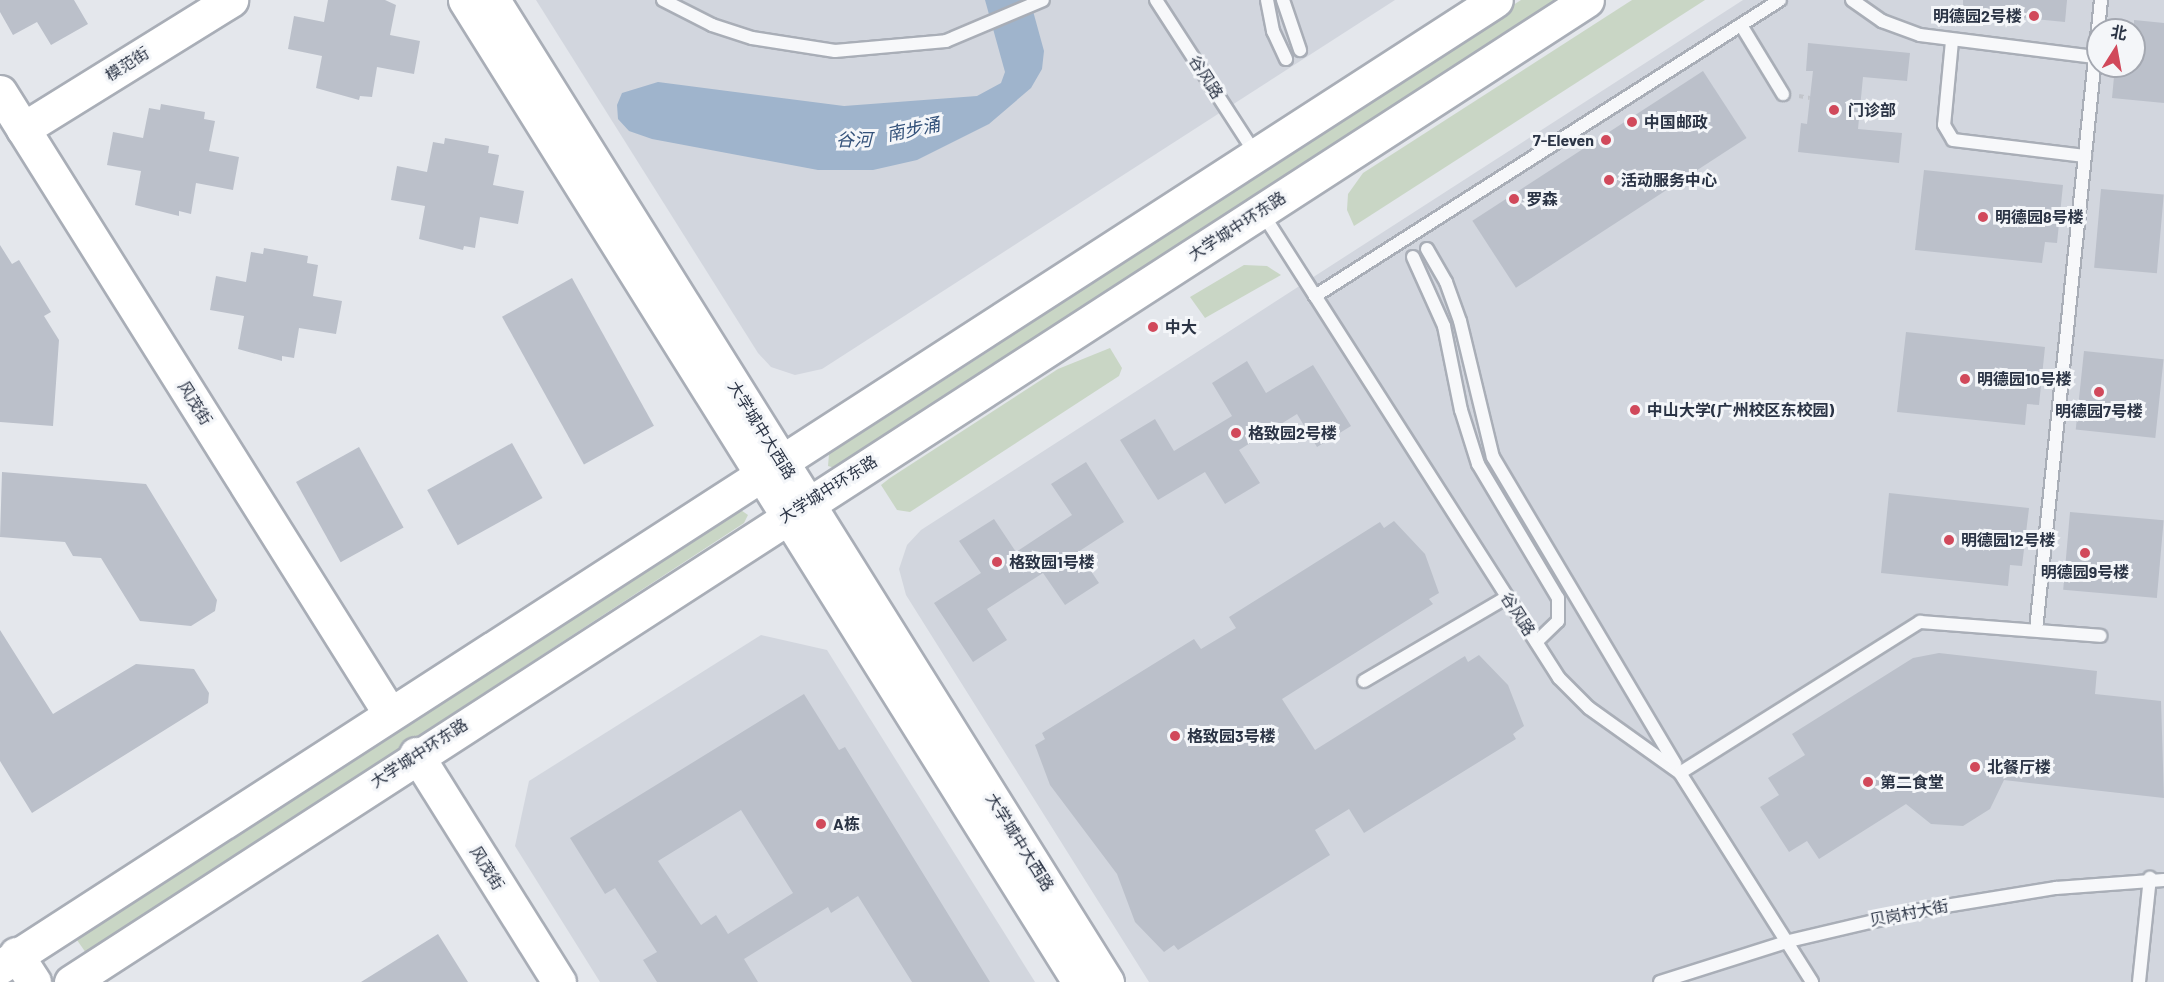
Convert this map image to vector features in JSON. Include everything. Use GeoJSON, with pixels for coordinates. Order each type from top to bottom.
{"type":"FeatureCollection","features":[{"type":"Feature","properties":{"kind":"main road","name":"模范街"},"geometry":{"type":"LineString","coordinates":[[23,129],[231,0]]}},
{"type":"Feature","properties":{"kind":"main road","name":"大学城中大西路"},"geometry":{"type":"LineString","coordinates":[[465,0],[772,468]]}},
{"type":"Feature","properties":{"kind":"main road","name":"大学城中大西路"},"geometry":{"type":"LineString","coordinates":[[493,0],[797,508],[1107,982]]}},
{"type":"Feature","properties":{"kind":"main road"},"geometry":{"type":"LineString","coordinates":[[34,982],[5,960],[1496,0]]}},
{"type":"Feature","properties":{"kind":"main road","name":"大学城中环东路"},"geometry":{"type":"LineString","coordinates":[[71,982],[416,754],[1587,0]]}},
{"type":"Feature","properties":{"kind":"main road","name":"风茂街"},"geometry":{"type":"LineString","coordinates":[[0,92],[390,714]]}},
{"type":"Feature","properties":{"kind":"main road","name":"大学城中大西路"},"geometry":{"type":"LineString","coordinates":[[797,508],[1079,982]]}},
{"type":"Feature","properties":{"kind":"main road","name":"风茂街"},"geometry":{"type":"LineString","coordinates":[[416,754],[559,982]]}},
{"type":"Feature","properties":{"kind":"main road"},"geometry":{"type":"LineString","coordinates":[[119,982],[145,935]]}},
{"type":"Feature","properties":{"kind":"lane"},"geometry":{"type":"LineString","coordinates":[[663,0],[712,25],[752,38],[836,51],[911,47],[992,25],[1042,1]]}},
{"type":"Feature","properties":{"kind":"lane","name":"谷风路"},"geometry":{"type":"LineString","coordinates":[[1156,0],[1256,155]]}},
{"type":"Feature","properties":{"kind":"lane"},"geometry":{"type":"LineString","coordinates":[[1267,0],[1273,32],[1286,58]]}},
{"type":"Feature","properties":{"kind":"lane"},"geometry":{"type":"LineString","coordinates":[[1283,0],[1300,50]]}},
{"type":"Feature","properties":{"kind":"lane"},"geometry":{"type":"LineString","coordinates":[[1315,296],[1780,0]]}},
{"type":"Feature","properties":{"kind":"lane"},"geometry":{"type":"LineString","coordinates":[[1852,0],[1899,28],[1952,40],[2086,56]]}},
{"type":"Feature","properties":{"kind":"lane"},"geometry":{"type":"LineString","coordinates":[[2099,18],[2101,0]]}},
{"type":"Feature","properties":{"kind":"lane"},"geometry":{"type":"LineString","coordinates":[[1741,25],[1782,94]]}},
{"type":"Feature","properties":{"kind":"lane"},"geometry":{"type":"LineString","coordinates":[[1952,40],[1944,125],[1950,137],[1961,143],[2085,156]]}},
{"type":"Feature","properties":{"kind":"lane"},"geometry":{"type":"LineString","coordinates":[[2036,630],[2093,78]]}},
{"type":"Feature","properties":{"kind":"lane","name":"谷风路"},"geometry":{"type":"LineString","coordinates":[[1261,210],[1536,642],[1577,698],[1680,773],[1789,941],[1812,982]]}},
{"type":"Feature","properties":{"kind":"lane"},"geometry":{"type":"LineString","coordinates":[[1427,249],[1446,282],[1460,321],[1493,457],[1680,773],[1908,626],[1939,621],[2100,636]]}},
{"type":"Feature","properties":{"kind":"lane"},"geometry":{"type":"LineString","coordinates":[[1413,257],[1440,311],[1478,464],[1558,598],[1558,621],[1536,642]]}},
{"type":"Feature","properties":{"kind":"lane"},"geometry":{"type":"LineString","coordinates":[[1364,681],[1507,597]]}},
{"type":"Feature","properties":{"kind":"lane"},"geometry":{"type":"LineString","coordinates":[[2139,982],[2150,878]]}},
{"type":"Feature","properties":{"kind":"lane","name":"贝岗村大街"},"geometry":{"type":"LineString","coordinates":[[1660,982],[1789,941],[1987,898],[2150,878],[2164,880]]}},
{"type":"Feature","properties":{"kind":"shaded area"},"geometry":{"type":"Polygon","coordinates":[[[536,0],[1395,0],[822,369],[795,375],[771,367],[758,353],[536,0]]]}},
{"type":"Feature","properties":{"kind":"shaded area","name":"中山大学(广州校区东校园)"},"geometry":{"type":"Polygon","coordinates":[[[1743,0],[2164,0],[2164,982],[1149,982],[906,595],[899,569],[907,545],[921,530],[1743,0]]]}},
{"type":"Feature","properties":{"kind":"shaded area"},"geometry":{"type":"Polygon","coordinates":[[[761,635],[827,650],[1035,982],[600,982],[515,846],[529,781],[761,635]]]}},
{"type":"Feature","properties":{"kind":"green space"},"geometry":{"type":"Polygon","coordinates":[[[1521,0],[1563,0],[835,468],[828,466],[829,454],[991,350],[1075,287],[1521,0]]]}},
{"type":"Feature","properties":{"kind":"green space"},"geometry":{"type":"Polygon","coordinates":[[[1632,0],[1705,0],[1354,226],[1347,210],[1348,194],[1363,173],[1632,0]]]}},
{"type":"Feature","properties":{"kind":"green space"},"geometry":{"type":"Polygon","coordinates":[[[1244,265],[1267,266],[1281,275],[1205,318],[1190,297],[1244,265]]]}},
{"type":"Feature","properties":{"kind":"green space"},"geometry":{"type":"Polygon","coordinates":[[[1110,348],[1122,368],[1119,376],[910,512],[897,510],[881,485],[890,478],[1058,369],[1110,348]]]}},
{"type":"Feature","properties":{"kind":"green space"},"geometry":{"type":"Polygon","coordinates":[[[738,508],[748,515],[744,523],[86,953],[77,940],[285,798],[738,508]]]}},
{"type":"Feature","properties":{"kind":"water","name":"谷河"},"geometry":{"type":"Polygon","coordinates":[[[985,0],[1030,0],[1044,51],[1042,69],[1031,88],[989,124],[917,160],[873,170],[818,170],[652,139],[629,131],[618,119],[617,105],[622,93],[658,82],[844,106],[977,96],[1001,83],[1005,72],[985,0]]]}},
{"type":"Feature","properties":{"kind":"building"},"geometry":{"type":"Polygon","coordinates":[[[0,0],[74,0],[88,24],[51,45],[37,22],[13,35],[0,12],[0,0]]]}},
{"type":"Feature","properties":{"kind":"building"},"geometry":{"type":"Polygon","coordinates":[[[328,0],[385,0],[396,5],[390,35],[420,41],[414,74],[377,67],[372,97],[360,96],[359,100],[316,88],[322,56],[288,49],[294,16],[324,22],[328,0]]]}},
{"type":"Feature","properties":{"kind":"building","name":"明德园2号楼"},"geometry":{"type":"Polygon","coordinates":[[[1963,0],[2067,0],[2065,22],[1963,12],[1963,0]]]}},
{"type":"Feature","properties":{"kind":"building"},"geometry":{"type":"Polygon","coordinates":[[[2146,21],[2164,23],[2164,103],[2112,98],[2114,78],[2146,78],[2146,21]]]}},
{"type":"Feature","properties":{"kind":"building","name":"门诊部"},"geometry":{"type":"Polygon","coordinates":[[[1808,43],[1910,53],[1907,81],[1863,77],[1858,129],[1902,133],[1899,163],[1798,152],[1801,123],[1807,124],[1813,71],[1806,71],[1808,43]]]}},
{"type":"Feature","properties":{"kind":"building","name":"活动服务中心"},"geometry":{"type":"Polygon","coordinates":[[[1703,71],[1747,138],[1516,288],[1472,221],[1703,71]]]}},
{"type":"Feature","properties":{"kind":"building"},"geometry":{"type":"Polygon","coordinates":[[[161,104],[205,112],[204,119],[215,121],[209,151],[239,157],[233,190],[196,183],[191,214],[179,211],[179,216],[135,205],[141,171],[107,165],[113,132],[143,138],[149,108],[160,110],[161,104]]]}},
{"type":"Feature","properties":{"kind":"building"},"geometry":{"type":"Polygon","coordinates":[[[445,138],[489,146],[488,153],[499,155],[493,185],[524,191],[518,224],[480,217],[475,248],[464,246],[463,250],[419,239],[425,206],[391,200],[397,166],[427,172],[433,142],[444,144],[445,138]]]}},
{"type":"Feature","properties":{"kind":"building","name":"明德园8号楼"},"geometry":{"type":"Polygon","coordinates":[[[1924,170],[2063,185],[2057,243],[2045,242],[2042,263],[1915,250],[1924,170]]]}},
{"type":"Feature","properties":{"kind":"building"},"geometry":{"type":"Polygon","coordinates":[[[2101,189],[2164,194],[2157,273],[2094,268],[2101,189]]]}},
{"type":"Feature","properties":{"kind":"building"},"geometry":{"type":"Polygon","coordinates":[[[0,245],[12,264],[19,260],[51,312],[44,316],[59,340],[53,426],[0,422],[0,245]]]}},
{"type":"Feature","properties":{"kind":"building"},"geometry":{"type":"Polygon","coordinates":[[[264,248],[308,256],[307,263],[318,265],[313,296],[342,301],[336,334],[299,328],[294,358],[282,356],[282,361],[238,349],[244,316],[210,310],[216,276],[246,282],[251,252],[263,254],[264,248]]]}},
{"type":"Feature","properties":{"kind":"building"},"geometry":{"type":"Polygon","coordinates":[[[572,278],[654,426],[584,465],[502,317],[572,278]]]}},
{"type":"Feature","properties":{"kind":"building","name":"明德园10号楼"},"geometry":{"type":"Polygon","coordinates":[[[1906,332],[2045,347],[2039,405],[2027,404],[2025,425],[1897,412],[1906,332]]]}},
{"type":"Feature","properties":{"kind":"building","name":"明德园7号楼"},"geometry":{"type":"Polygon","coordinates":[[[2084,351],[2164,359],[2155,438],[2076,430],[2084,351]]]}},
{"type":"Feature","properties":{"kind":"building","name":"格致园2号楼"},"geometry":{"type":"Polygon","coordinates":[[[1247,361],[1266,393],[1313,365],[1351,426],[1317,447],[1297,414],[1239,450],[1260,483],[1225,504],[1205,472],[1158,500],[1120,440],[1155,419],[1174,451],[1232,416],[1212,383],[1247,361]]]}},
{"type":"Feature","properties":{"kind":"building"},"geometry":{"type":"Polygon","coordinates":[[[512,443],[543,498],[458,545],[427,490],[512,443]]]}},
{"type":"Feature","properties":{"kind":"building"},"geometry":{"type":"Polygon","coordinates":[[[359,447],[404,527],[341,562],[296,482],[359,447]]]}},
{"type":"Feature","properties":{"kind":"building","name":"格致园1号楼"},"geometry":{"type":"Polygon","coordinates":[[[1086,462],[1124,522],[1078,552],[1099,583],[1065,605],[1043,573],[987,609],[1007,640],[973,662],[934,603],[981,573],[959,541],[994,519],[1016,552],[1072,515],[1051,484],[1086,462]]]}},
{"type":"Feature","properties":{"kind":"building"},"geometry":{"type":"Polygon","coordinates":[[[2,472],[146,484],[217,600],[215,611],[191,626],[140,621],[101,558],[73,556],[65,542],[0,537],[2,472]]]}},
{"type":"Feature","properties":{"kind":"building","name":"明德园12号楼"},"geometry":{"type":"Polygon","coordinates":[[[1889,493],[2029,508],[2022,566],[2010,565],[2008,586],[1881,573],[1889,493]]]}},
{"type":"Feature","properties":{"kind":"building","name":"明德园9号楼"},"geometry":{"type":"Polygon","coordinates":[[[2070,512],[2164,520],[2157,598],[2063,590],[2070,512]]]}},
{"type":"Feature","properties":{"kind":"building","name":"格致园3号楼"},"geometry":{"type":"Polygon","coordinates":[[[1394,521],[1425,554],[1439,593],[1429,599],[1433,604],[1282,699],[1315,750],[1465,656],[1468,662],[1479,655],[1508,685],[1524,726],[1513,734],[1516,739],[1364,833],[1349,809],[1315,830],[1330,855],[1178,950],[1174,945],[1164,952],[1135,922],[1117,874],[1050,785],[1035,745],[1045,739],[1042,733],[1194,639],[1201,649],[1236,628],[1229,617],[1380,522],[1384,528],[1394,521]]]}},
{"type":"Feature","properties":{"kind":"building"},"geometry":{"type":"Polygon","coordinates":[[[0,630],[53,714],[136,664],[194,669],[209,693],[208,703],[32,813],[0,761],[0,630]]]}},
{"type":"Feature","properties":{"kind":"building","name":"北餐厅楼"},"geometry":{"type":"Polygon","coordinates":[[[1939,653],[2097,671],[2095,694],[2161,701],[2164,798],[2004,780],[1990,809],[1963,826],[1931,824],[1906,804],[1819,859],[1807,841],[1789,852],[1760,807],[1779,795],[1768,778],[1805,755],[1792,734],[1913,658],[1939,653]]]}},
{"type":"Feature","properties":{"kind":"building","name":"A栋"},"geometry":{"type":"Polygon","coordinates":[[[804,694],[839,750],[845,747],[990,982],[912,982],[858,896],[831,913],[828,907],[744,959],[758,982],[657,982],[643,960],[657,952],[615,888],[605,894],[570,838],[804,694]],[[741,810],[658,861],[701,925],[716,915],[728,934],[793,893],[741,810]]]}},
{"type":"Feature","properties":{"kind":"building"},"geometry":{"type":"Polygon","coordinates":[[[438,934],[468,982],[361,982],[438,934]]]}},
{"type":"Feature","properties":{"kind":"place","name":"明德园2号楼"},"geometry":{"type":"Point","coordinates":[2034,16]}},
{"type":"Feature","properties":{"kind":"place","name":"门诊部"},"geometry":{"type":"Point","coordinates":[1834,110]}},
{"type":"Feature","properties":{"kind":"place","name":"中国邮政"},"geometry":{"type":"Point","coordinates":[1632,122]}},
{"type":"Feature","properties":{"kind":"place","name":"7-Eleven"},"geometry":{"type":"Point","coordinates":[1606,140]}},
{"type":"Feature","properties":{"kind":"place","name":"活动服务中心"},"geometry":{"type":"Point","coordinates":[1609,180]}},
{"type":"Feature","properties":{"kind":"place","name":"罗森"},"geometry":{"type":"Point","coordinates":[1514,199]}},
{"type":"Feature","properties":{"kind":"place","name":"明德园8号楼"},"geometry":{"type":"Point","coordinates":[1983,217]}},
{"type":"Feature","properties":{"kind":"place","name":"中大"},"geometry":{"type":"Point","coordinates":[1153,327]}},
{"type":"Feature","properties":{"kind":"place","name":"明德园10号楼"},"geometry":{"type":"Point","coordinates":[1965,379]}},
{"type":"Feature","properties":{"kind":"place","name":"明德园7号楼"},"geometry":{"type":"Point","coordinates":[2099,392]}},
{"type":"Feature","properties":{"kind":"place","name":"中山大学(广州校区东校园)"},"geometry":{"type":"Point","coordinates":[1635,410]}},
{"type":"Feature","properties":{"kind":"place","name":"格致园2号楼"},"geometry":{"type":"Point","coordinates":[1236,433]}},
{"type":"Feature","properties":{"kind":"place","name":"明德园12号楼"},"geometry":{"type":"Point","coordinates":[1949,540]}},
{"type":"Feature","properties":{"kind":"place","name":"明德园9号楼"},"geometry":{"type":"Point","coordinates":[2085,553]}},
{"type":"Feature","properties":{"kind":"place","name":"格致园1号楼"},"geometry":{"type":"Point","coordinates":[997,562]}},
{"type":"Feature","properties":{"kind":"place","name":"格致园3号楼"},"geometry":{"type":"Point","coordinates":[1175,736]}},
{"type":"Feature","properties":{"kind":"place","name":"北餐厅楼"},"geometry":{"type":"Point","coordinates":[1975,767]}},
{"type":"Feature","properties":{"kind":"place","name":"第二食堂"},"geometry":{"type":"Point","coordinates":[1868,782]}},
{"type":"Feature","properties":{"kind":"place","name":"A栋"},"geometry":{"type":"Point","coordinates":[821,824]}},
{"type":"Feature","properties":{"kind":"water label","name":"南步涌"},"geometry":{"type":"Point","coordinates":[913,129]}}]}
